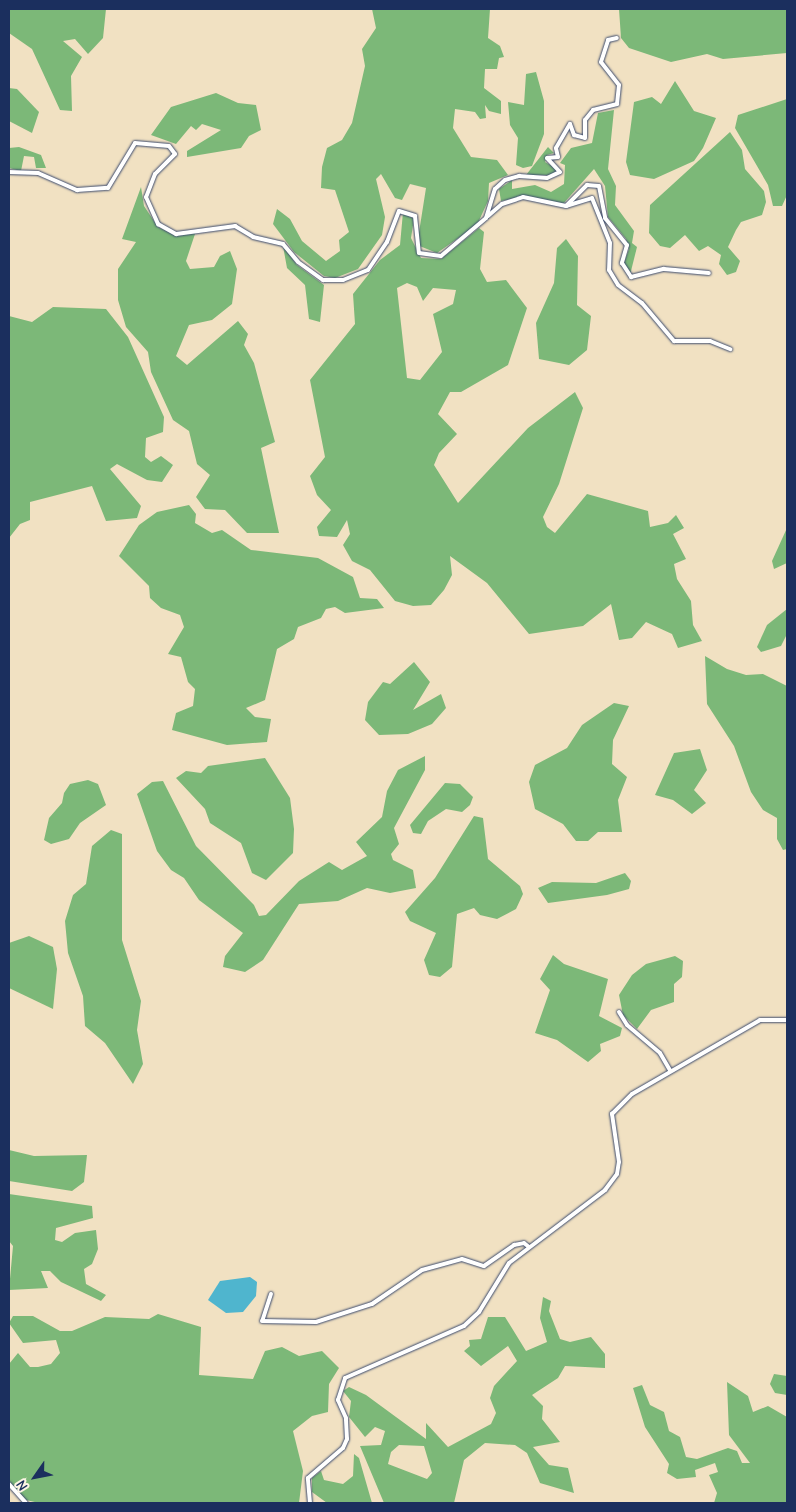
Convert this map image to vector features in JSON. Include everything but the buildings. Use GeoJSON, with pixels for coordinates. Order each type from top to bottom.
{"type":"FeatureCollection","features":[{"type":"Feature","properties":{"kind":"street"},"geometry":{"type":"LineString","coordinates":[[486,218],[495,190],[511,177],[547,178],[560,172],[547,158],[558,157],[556,148],[570,124],[574,135],[585,138],[584,120],[593,110],[617,104],[618,86],[601,62],[608,40],[617,38]]}},
{"type":"Feature","properties":{"kind":"street"},"geometry":{"type":"LineString","coordinates":[[9,172],[38,173],[77,190],[108,188],[135,143],[169,146],[175,154],[155,174],[146,197],[158,224],[176,234],[227,224],[253,237],[276,240],[323,280],[343,280],[368,270],[388,242],[399,211],[415,216],[415,248],[434,257],[451,250],[502,204],[523,197],[566,206],[592,198],[610,243],[612,275],[659,321],[669,337],[681,342],[710,341],[730,349]]}},
{"type":"Feature","properties":{"kind":"street"},"geometry":{"type":"LineString","coordinates":[[566,206],[587,185],[599,186],[605,218],[627,245],[622,263],[631,277],[664,269],[709,273]]}},
{"type":"Feature","properties":{"kind":"street"},"geometry":{"type":"LineString","coordinates":[[620,1012],[627,1025],[660,1053],[670,1070]]}},
{"type":"Feature","properties":{"kind":"street"},"geometry":{"type":"LineString","coordinates":[[310,1503],[308,1478],[343,1448],[346,1439],[346,1418],[338,1400],[345,1378],[464,1326],[479,1312],[509,1263],[613,1182],[619,1162],[612,1114],[632,1094],[670,1070],[760,1020],[787,1020]]}},
{"type":"Feature","properties":{"kind":"street"},"geometry":{"type":"LineString","coordinates":[[271,1294],[262,1321],[316,1322],[372,1304],[422,1270],[462,1259],[484,1266],[519,1243],[529,1247]]}},
{"type":"Feature","properties":{"kind":"street"},"geometry":{"type":"LineString","coordinates":[[9,1484],[26,1503]]}},
{"type":"Feature","properties":{"kind":"green space"},"geometry":{"type":"Polygon","coordinates":[[[9,9],[106,9],[103,38],[88,54],[75,39],[63,41],[82,57],[71,76],[72,111],[60,110],[32,49],[9,33],[9,9]]]}},
{"type":"Feature","properties":{"kind":"green space"},"geometry":{"type":"Polygon","coordinates":[[[372,9],[490,9],[488,38],[500,46],[504,57],[499,58],[497,69],[485,69],[484,88],[501,101],[501,114],[489,111],[485,105],[486,118],[480,119],[475,112],[455,109],[453,128],[471,157],[497,160],[508,175],[489,183],[488,201],[477,225],[437,253],[417,245],[426,188],[410,184],[402,200],[395,198],[381,174],[376,179],[385,217],[382,235],[358,269],[335,278],[324,276],[294,252],[273,224],[277,209],[290,219],[302,241],[326,261],[340,251],[339,240],[349,232],[335,190],[321,188],[322,167],[327,148],[342,140],[352,123],[365,66],[362,49],[376,28],[372,9]]]}},
{"type":"Feature","properties":{"kind":"green space"},"geometry":{"type":"Polygon","coordinates":[[[619,9],[787,9],[787,53],[723,59],[707,54],[671,62],[629,48],[621,38],[619,9]]]}},
{"type":"Feature","properties":{"kind":"green space"},"geometry":{"type":"Polygon","coordinates":[[[536,72],[544,101],[544,134],[532,166],[523,168],[516,165],[518,138],[510,125],[508,102],[524,105],[526,74],[536,72]]]}},
{"type":"Feature","properties":{"kind":"green space"},"geometry":{"type":"Polygon","coordinates":[[[675,81],[694,111],[716,118],[703,148],[694,161],[654,179],[630,175],[626,162],[634,102],[652,97],[661,104],[675,81]]]}},
{"type":"Feature","properties":{"kind":"green space"},"geometry":{"type":"Polygon","coordinates":[[[9,88],[17,89],[39,112],[32,133],[9,121],[9,88]]]}},
{"type":"Feature","properties":{"kind":"green space"},"geometry":{"type":"Polygon","coordinates":[[[216,93],[238,103],[256,105],[261,130],[249,136],[241,148],[187,157],[187,151],[221,130],[202,124],[196,130],[191,126],[176,144],[151,135],[171,107],[216,93]]]}},
{"type":"Feature","properties":{"kind":"green space"},"geometry":{"type":"Polygon","coordinates":[[[787,99],[787,195],[782,206],[773,206],[768,185],[735,128],[738,115],[787,99]]]}},
{"type":"Feature","properties":{"kind":"green space"},"geometry":{"type":"Polygon","coordinates":[[[614,110],[608,169],[616,186],[615,205],[634,231],[632,243],[637,247],[630,275],[624,263],[629,249],[626,239],[608,217],[605,186],[594,169],[563,204],[525,196],[501,201],[499,189],[512,180],[512,189],[535,185],[551,192],[564,184],[565,165],[560,163],[571,148],[592,143],[598,113],[614,110]]]}},
{"type":"Feature","properties":{"kind":"green space"},"geometry":{"type":"Polygon","coordinates":[[[730,132],[742,150],[745,169],[764,191],[766,202],[762,215],[741,222],[736,230],[728,247],[740,261],[736,272],[727,275],[719,264],[721,255],[708,246],[699,251],[685,235],[670,248],[660,246],[649,233],[650,205],[730,132]]]}},
{"type":"Feature","properties":{"kind":"green space"},"geometry":{"type":"Polygon","coordinates":[[[19,147],[41,155],[46,168],[36,168],[34,157],[24,156],[21,171],[9,168],[9,148],[19,147]]]}},
{"type":"Feature","properties":{"kind":"green space"},"geometry":{"type":"Polygon","coordinates":[[[548,147],[554,153],[547,155],[545,162],[559,170],[554,175],[526,175],[548,147]]]}},
{"type":"Feature","properties":{"kind":"green space"},"geometry":{"type":"Polygon","coordinates":[[[141,187],[144,206],[158,227],[177,236],[196,231],[186,261],[190,269],[214,267],[220,256],[230,251],[237,269],[232,304],[212,320],[189,325],[176,356],[187,365],[238,321],[248,334],[244,345],[254,363],[275,442],[261,448],[279,533],[247,533],[225,510],[205,509],[196,497],[210,475],[197,464],[189,431],[173,420],[151,372],[148,352],[126,327],[118,300],[118,269],[136,242],[122,239],[141,187]]]}},
{"type":"Feature","properties":{"kind":"green space"},"geometry":{"type":"Polygon","coordinates":[[[403,212],[414,219],[411,238],[421,258],[441,259],[479,228],[484,232],[480,269],[487,282],[506,280],[527,308],[508,365],[461,392],[450,392],[438,414],[457,434],[439,453],[434,465],[458,503],[528,428],[575,392],[583,408],[559,484],[543,517],[547,527],[555,533],[587,494],[648,511],[650,527],[668,523],[676,515],[684,528],[673,534],[686,559],[674,564],[677,579],[691,601],[693,625],[702,641],[678,648],[672,634],[646,622],[632,638],[619,640],[611,604],[583,626],[529,634],[487,583],[450,556],[452,575],[444,590],[431,605],[413,606],[395,601],[370,570],[352,561],[343,545],[350,534],[347,520],[337,537],[319,536],[317,527],[331,510],[317,495],[310,476],[325,457],[310,380],[355,324],[353,294],[380,260],[400,245],[403,212]],[[407,283],[397,288],[407,378],[420,380],[442,352],[433,314],[453,304],[456,290],[433,288],[423,301],[417,287],[407,283]]]}},
{"type":"Feature","properties":{"kind":"green space"},"geometry":{"type":"Polygon","coordinates":[[[566,239],[578,256],[577,305],[591,316],[587,350],[569,365],[539,359],[536,323],[554,283],[557,248],[566,239]]]}},
{"type":"Feature","properties":{"kind":"green space"},"geometry":{"type":"Polygon","coordinates":[[[283,246],[297,265],[324,285],[320,322],[309,319],[305,285],[287,268],[283,246]]]}},
{"type":"Feature","properties":{"kind":"green space"},"geometry":{"type":"Polygon","coordinates":[[[53,307],[106,309],[128,337],[164,417],[163,432],[146,438],[145,457],[151,462],[161,456],[173,465],[162,482],[147,480],[117,464],[110,469],[141,506],[137,518],[106,521],[92,486],[30,502],[30,520],[20,524],[9,538],[9,316],[32,322],[53,307]]]}},
{"type":"Feature","properties":{"kind":"green space"},"geometry":{"type":"Polygon","coordinates":[[[189,505],[196,514],[195,523],[212,533],[222,530],[251,550],[318,558],[353,577],[360,598],[377,599],[384,608],[345,613],[335,607],[326,609],[321,618],[298,627],[294,639],[277,649],[265,700],[246,708],[255,717],[271,719],[267,742],[227,745],[172,730],[176,713],[193,706],[195,689],[188,682],[181,657],[168,654],[184,627],[180,615],[161,608],[150,598],[149,586],[119,556],[139,525],[157,512],[189,505]]]}},
{"type":"Feature","properties":{"kind":"green space"},"geometry":{"type":"Polygon","coordinates":[[[787,528],[787,563],[774,569],[772,561],[787,528]]]}},
{"type":"Feature","properties":{"kind":"green space"},"geometry":{"type":"Polygon","coordinates":[[[787,609],[787,634],[781,646],[761,652],[757,647],[767,625],[787,609]]]}},
{"type":"Feature","properties":{"kind":"green space"},"geometry":{"type":"Polygon","coordinates":[[[705,656],[727,669],[746,675],[763,674],[787,686],[787,849],[783,850],[777,839],[777,818],[763,810],[751,792],[734,746],[707,704],[705,656]]]}},
{"type":"Feature","properties":{"kind":"green space"},"geometry":{"type":"Polygon","coordinates":[[[414,662],[430,682],[413,710],[441,694],[446,708],[432,724],[408,734],[379,735],[365,720],[368,702],[383,682],[390,684],[414,662]]]}},
{"type":"Feature","properties":{"kind":"green space"},"geometry":{"type":"Polygon","coordinates":[[[614,703],[629,706],[613,740],[612,764],[627,777],[618,800],[622,832],[598,832],[588,841],[576,841],[563,824],[535,809],[529,782],[535,765],[567,748],[582,725],[614,703]]]}},
{"type":"Feature","properties":{"kind":"green space"},"geometry":{"type":"Polygon","coordinates":[[[700,749],[707,770],[694,790],[706,803],[692,814],[673,800],[655,795],[674,753],[700,749]]]}},
{"type":"Feature","properties":{"kind":"green space"},"geometry":{"type":"Polygon","coordinates":[[[425,756],[425,770],[394,828],[399,844],[391,854],[393,860],[413,870],[416,888],[390,893],[367,888],[338,901],[299,904],[263,960],[245,972],[223,967],[225,956],[243,933],[199,900],[184,878],[171,870],[157,851],[137,794],[152,782],[163,781],[196,846],[254,905],[259,916],[266,915],[299,881],[329,862],[342,870],[367,856],[356,842],[382,817],[387,791],[398,770],[425,756]]]}},
{"type":"Feature","properties":{"kind":"green space"},"geometry":{"type":"Polygon","coordinates":[[[265,758],[290,798],[294,829],[293,853],[266,880],[252,873],[241,843],[210,823],[205,809],[176,778],[186,771],[201,773],[208,766],[265,758]]]}},
{"type":"Feature","properties":{"kind":"green space"},"geometry":{"type":"Polygon","coordinates":[[[88,780],[98,784],[106,805],[80,823],[69,839],[51,844],[44,840],[49,818],[62,803],[64,793],[70,784],[88,780]]]}},
{"type":"Feature","properties":{"kind":"green space"},"geometry":{"type":"Polygon","coordinates":[[[445,783],[460,784],[473,797],[470,805],[462,812],[446,809],[428,821],[421,834],[413,833],[410,825],[445,783]]]}},
{"type":"Feature","properties":{"kind":"green space"},"geometry":{"type":"Polygon","coordinates":[[[474,816],[483,818],[488,859],[520,886],[523,894],[516,909],[497,919],[480,915],[474,908],[457,914],[452,967],[440,977],[429,975],[424,960],[436,933],[410,921],[405,912],[435,878],[474,816]]]}},
{"type":"Feature","properties":{"kind":"green space"},"geometry":{"type":"Polygon","coordinates":[[[111,830],[122,834],[122,940],[141,1001],[137,1030],[143,1064],[133,1084],[105,1043],[85,1026],[83,996],[68,953],[65,921],[73,895],[86,884],[92,846],[111,830]]]}},
{"type":"Feature","properties":{"kind":"green space"},"geometry":{"type":"Polygon","coordinates":[[[625,873],[631,881],[629,889],[607,895],[548,903],[538,888],[552,882],[596,883],[625,873]]]}},
{"type":"Feature","properties":{"kind":"green space"},"geometry":{"type":"Polygon","coordinates":[[[29,936],[53,947],[57,969],[53,1009],[9,988],[9,943],[29,936]]]}},
{"type":"Feature","properties":{"kind":"green space"},"geometry":{"type":"Polygon","coordinates":[[[553,955],[564,964],[608,979],[599,1016],[622,1028],[620,1036],[600,1044],[601,1051],[588,1062],[557,1040],[535,1033],[550,990],[540,979],[553,955]]]}},
{"type":"Feature","properties":{"kind":"green space"},"geometry":{"type":"Polygon","coordinates":[[[675,956],[683,961],[682,977],[674,984],[674,1002],[651,1010],[637,1029],[623,1015],[619,995],[632,975],[646,964],[675,956]]]}},
{"type":"Feature","properties":{"kind":"green space"},"geometry":{"type":"Polygon","coordinates":[[[9,1150],[34,1156],[87,1155],[84,1182],[72,1191],[9,1181],[9,1150]]]}},
{"type":"Feature","properties":{"kind":"green space"},"geometry":{"type":"Polygon","coordinates":[[[9,1194],[92,1206],[93,1218],[56,1228],[55,1240],[62,1242],[75,1233],[96,1230],[98,1249],[92,1264],[84,1269],[86,1284],[106,1295],[101,1301],[61,1282],[50,1271],[41,1271],[48,1288],[9,1290],[13,1246],[9,1241],[9,1194]]]}},
{"type":"Feature","properties":{"kind":"green space"},"geometry":{"type":"Polygon","coordinates":[[[543,1297],[551,1301],[549,1311],[560,1339],[570,1342],[591,1337],[605,1354],[605,1368],[565,1366],[558,1378],[532,1395],[543,1406],[542,1419],[560,1442],[533,1447],[549,1465],[568,1468],[574,1493],[540,1483],[527,1453],[515,1445],[485,1443],[464,1460],[454,1503],[384,1503],[360,1446],[381,1445],[385,1431],[375,1427],[365,1437],[349,1417],[351,1401],[343,1391],[349,1387],[366,1395],[426,1439],[426,1423],[448,1447],[491,1424],[496,1413],[490,1398],[494,1386],[517,1361],[508,1346],[481,1366],[464,1351],[470,1346],[469,1340],[481,1339],[488,1317],[505,1317],[526,1351],[547,1342],[540,1318],[543,1297]],[[399,1445],[391,1452],[388,1464],[427,1479],[432,1473],[424,1446],[399,1445]]]}},
{"type":"Feature","properties":{"kind":"green space"},"geometry":{"type":"Polygon","coordinates":[[[158,1314],[201,1327],[199,1375],[253,1379],[265,1351],[282,1347],[299,1356],[322,1351],[339,1368],[329,1384],[328,1412],[312,1416],[293,1431],[303,1471],[299,1503],[39,1503],[22,1499],[9,1485],[9,1364],[18,1353],[30,1367],[38,1367],[51,1364],[60,1353],[56,1340],[23,1343],[9,1323],[13,1316],[33,1316],[60,1331],[72,1331],[105,1317],[149,1319],[158,1314]]]}},
{"type":"Feature","properties":{"kind":"green space"},"geometry":{"type":"Polygon","coordinates":[[[774,1374],[787,1376],[787,1395],[775,1393],[770,1384],[774,1374]]]}},
{"type":"Feature","properties":{"kind":"green space"},"geometry":{"type":"Polygon","coordinates":[[[727,1382],[748,1396],[753,1412],[768,1406],[787,1417],[787,1503],[714,1503],[717,1493],[709,1475],[718,1472],[715,1463],[695,1470],[696,1477],[677,1479],[667,1473],[669,1464],[645,1427],[633,1388],[642,1385],[650,1405],[664,1412],[669,1431],[680,1437],[686,1457],[697,1459],[728,1448],[737,1451],[742,1463],[750,1463],[729,1435],[727,1382]]]}},
{"type":"Feature","properties":{"kind":"green space"},"geometry":{"type":"Polygon","coordinates":[[[354,1454],[359,1458],[372,1503],[327,1503],[312,1492],[312,1478],[321,1471],[324,1480],[343,1484],[353,1476],[354,1454]]]}},
{"type":"Feature","properties":{"kind":"water"},"geometry":{"type":"Polygon","coordinates":[[[250,1277],[257,1282],[256,1296],[243,1312],[226,1313],[208,1300],[220,1281],[250,1277]]]}}]}
